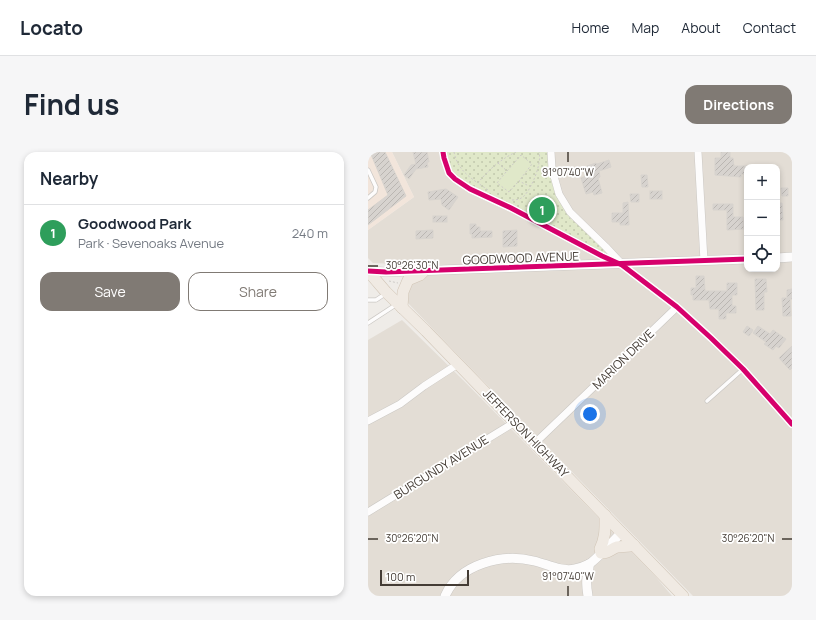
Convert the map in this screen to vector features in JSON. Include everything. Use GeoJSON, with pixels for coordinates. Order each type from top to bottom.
{"type":"FeatureCollection","features":[{"type":"Feature","properties":{"kind":"main road","name":"JEFFERSON HIGHWAY"},"geometry":{"type":"LineString","coordinates":[[368,271],[386,292],[515,422],[683,596]]}},
{"type":"Feature","properties":{"kind":"main road"},"geometry":{"type":"LineString","coordinates":[[400,306],[403,292],[408,280],[420,275],[424,271]]}},
{"type":"Feature","properties":{"kind":"main road"},"geometry":{"type":"LineString","coordinates":[[605,515],[605,532],[604,540],[600,549],[601,553],[606,553],[617,547],[628,547],[634,544]]}},
{"type":"Feature","properties":{"kind":"street"},"geometry":{"type":"LineString","coordinates":[[443,152],[450,173],[455,179],[470,190],[511,208],[602,256],[622,264]]}},
{"type":"Feature","properties":{"kind":"street"},"geometry":{"type":"LineString","coordinates":[[550,152],[552,169],[559,194],[570,212],[622,264],[677,307],[743,369],[792,424]]}},
{"type":"Feature","properties":{"kind":"street"},"geometry":{"type":"LineString","coordinates":[[698,152],[704,261]]}},
{"type":"Feature","properties":{"kind":"street"},"geometry":{"type":"LineString","coordinates":[[780,258],[792,257]]}},
{"type":"Feature","properties":{"kind":"street","name":"GOODWOOD AVENUE"},"geometry":{"type":"LineString","coordinates":[[368,271],[424,271],[744,259]]}},
{"type":"Feature","properties":{"kind":"street","name":"MARION DRIVE"},"geometry":{"type":"LineString","coordinates":[[535,443],[677,307]]}},
{"type":"Feature","properties":{"kind":"street"},"geometry":{"type":"LineString","coordinates":[[368,422],[400,404],[458,364]]}},
{"type":"Feature","properties":{"kind":"street","name":"BURGUNDY AVENUE"},"geometry":{"type":"LineString","coordinates":[[368,512],[515,422]]}},
{"type":"Feature","properties":{"kind":"street"},"geometry":{"type":"LineString","coordinates":[[445,596],[450,586],[460,575],[481,565],[501,559],[526,559],[566,570],[589,564],[622,532]]}},
{"type":"Feature","properties":{"kind":"street"},"geometry":{"type":"LineString","coordinates":[[588,596],[587,583],[590,569],[589,564]]}},
{"type":"Feature","properties":{"kind":"lane"},"geometry":{"type":"LineString","coordinates":[[368,170],[376,187],[375,192],[368,198]]}},
{"type":"Feature","properties":{"kind":"lane"},"geometry":{"type":"LineString","coordinates":[[368,300],[376,300],[386,292]]}},
{"type":"Feature","properties":{"kind":"lane"},"geometry":{"type":"LineString","coordinates":[[368,323],[400,306]]}},
{"type":"Feature","properties":{"kind":"lane"},"geometry":{"type":"LineString","coordinates":[[707,401],[743,369]]}},
{"type":"Feature","properties":{"kind":"path"},"geometry":{"type":"LineString","coordinates":[[454,152],[459,166],[468,176],[491,192]]}},
{"type":"Feature","properties":{"kind":"path"},"geometry":{"type":"LineString","coordinates":[[478,184],[486,172],[516,152]]}},
{"type":"Feature","properties":{"kind":"path"},"geometry":{"type":"LineString","coordinates":[[510,201],[522,197],[530,186],[540,163],[539,152]]}},
{"type":"Feature","properties":{"kind":"path"},"geometry":{"type":"LineString","coordinates":[[521,155],[532,164],[519,181],[509,192],[497,183],[521,155]]}},
{"type":"Feature","properties":{"kind":"path"},"geometry":{"type":"LineString","coordinates":[[498,163],[507,171]]}},
{"type":"Feature","properties":{"kind":"path"},"geometry":{"type":"LineString","coordinates":[[519,181],[530,186]]}},
{"type":"Feature","properties":{"kind":"path"},"geometry":{"type":"LineString","coordinates":[[387,280],[402,285]]}},
{"type":"Feature","properties":{"kind":"shaded area"},"geometry":{"type":"Polygon","coordinates":[[[368,152],[392,152],[414,197],[368,230],[368,152]]]}},
{"type":"Feature","properties":{"kind":"shaded area"},"geometry":{"type":"Polygon","coordinates":[[[392,152],[441,152],[444,169],[510,210],[600,258],[599,261],[467,267],[373,263],[368,258],[368,230],[414,197],[392,152]]]}},
{"type":"Feature","properties":{"kind":"shaded area"},"geometry":{"type":"Polygon","coordinates":[[[552,152],[792,152],[792,255],[780,256],[780,164],[744,164],[744,257],[623,259],[569,208],[561,194],[555,177],[552,152]]]}},
{"type":"Feature","properties":{"kind":"shaded area"},"geometry":{"type":"Polygon","coordinates":[[[792,260],[792,596],[693,596],[459,356],[408,303],[406,298],[412,281],[429,274],[744,262],[744,272],[780,272],[780,261],[792,260]]]}},
{"type":"Feature","properties":{"kind":"shaded area"},"geometry":{"type":"Polygon","coordinates":[[[402,320],[588,507],[655,576],[672,596],[368,596],[368,340],[402,320]]]}},
{"type":"Feature","properties":{"kind":"green space"},"geometry":{"type":"Polygon","coordinates":[[[445,152],[548,152],[556,193],[570,218],[606,249],[608,256],[472,187],[454,173],[449,165],[445,152]]]}},
{"type":"Feature","properties":{"kind":"green space"},"geometry":{"type":"Polygon","coordinates":[[[521,156],[532,165],[509,191],[498,182],[521,156]]]}},
{"type":"Feature","properties":{"kind":"building"},"geometry":{"type":"Polygon","coordinates":[[[370,152],[385,152],[406,196],[368,225],[368,210],[388,195],[370,152]]]}},
{"type":"Feature","properties":{"kind":"building"},"geometry":{"type":"Polygon","coordinates":[[[413,152],[427,152],[429,162],[427,162],[428,167],[416,169],[409,179],[404,175],[411,165],[416,164],[413,152]]]}},
{"type":"Feature","properties":{"kind":"building"},"geometry":{"type":"Polygon","coordinates":[[[721,152],[730,152],[730,158],[733,158],[734,166],[744,166],[744,174],[741,174],[741,177],[715,175],[715,158],[721,158],[721,152]]]}},
{"type":"Feature","properties":{"kind":"building"},"geometry":{"type":"Polygon","coordinates":[[[609,160],[611,167],[599,171],[600,177],[598,178],[602,193],[594,195],[593,192],[586,194],[581,178],[589,175],[587,166],[609,160]]]}},
{"type":"Feature","properties":{"kind":"building"},"geometry":{"type":"Polygon","coordinates":[[[641,175],[647,175],[648,187],[642,187],[641,175]]]}},
{"type":"Feature","properties":{"kind":"building"},"geometry":{"type":"Polygon","coordinates":[[[781,188],[788,188],[788,196],[782,196],[781,188]]]}},
{"type":"Feature","properties":{"kind":"building"},"geometry":{"type":"Polygon","coordinates":[[[446,189],[458,197],[449,210],[442,205],[441,199],[429,200],[428,192],[446,189]]]}},
{"type":"Feature","properties":{"kind":"building"},"geometry":{"type":"Polygon","coordinates":[[[650,191],[662,191],[662,199],[650,199],[650,191]]]}},
{"type":"Feature","properties":{"kind":"building"},"geometry":{"type":"Polygon","coordinates":[[[630,194],[639,194],[639,202],[631,202],[630,194]]]}},
{"type":"Feature","properties":{"kind":"building"},"geometry":{"type":"Polygon","coordinates":[[[628,202],[629,225],[620,225],[620,222],[612,222],[612,213],[623,213],[623,203],[628,202]]]}},
{"type":"Feature","properties":{"kind":"building"},"geometry":{"type":"Polygon","coordinates":[[[780,203],[782,203],[783,220],[780,220],[780,203]]]}},
{"type":"Feature","properties":{"kind":"building"},"geometry":{"type":"Polygon","coordinates":[[[713,204],[733,204],[733,217],[743,217],[744,229],[727,230],[727,210],[713,210],[713,204]]]}},
{"type":"Feature","properties":{"kind":"building"},"geometry":{"type":"Polygon","coordinates":[[[433,216],[447,216],[447,222],[433,222],[433,216]]]}},
{"type":"Feature","properties":{"kind":"building"},"geometry":{"type":"Polygon","coordinates":[[[470,224],[476,224],[476,227],[480,227],[480,231],[492,231],[492,237],[472,238],[472,234],[470,234],[470,224]]]}},
{"type":"Feature","properties":{"kind":"building"},"geometry":{"type":"Polygon","coordinates":[[[433,230],[433,238],[416,239],[416,231],[433,230]]]}},
{"type":"Feature","properties":{"kind":"building"},"geometry":{"type":"Polygon","coordinates":[[[517,230],[517,246],[503,247],[503,231],[517,230]]]}},
{"type":"Feature","properties":{"kind":"building"},"geometry":{"type":"Polygon","coordinates":[[[696,276],[704,276],[705,291],[727,291],[727,283],[737,283],[737,295],[732,295],[732,306],[736,306],[736,313],[726,313],[726,319],[719,319],[719,309],[710,309],[709,300],[693,300],[691,288],[696,288],[696,276]]]}},
{"type":"Feature","properties":{"kind":"building"},"geometry":{"type":"Polygon","coordinates":[[[755,279],[766,279],[767,292],[764,292],[764,310],[756,310],[755,279]]]}},
{"type":"Feature","properties":{"kind":"building"},"geometry":{"type":"Polygon","coordinates":[[[792,289],[792,299],[790,299],[791,316],[783,316],[782,298],[787,298],[787,290],[792,289]]]}},
{"type":"Feature","properties":{"kind":"building"},"geometry":{"type":"Polygon","coordinates":[[[747,326],[753,330],[749,336],[743,332],[747,326]]]}},
{"type":"Feature","properties":{"kind":"building"},"geometry":{"type":"Polygon","coordinates":[[[758,326],[770,334],[773,330],[786,339],[779,348],[776,346],[773,350],[764,344],[766,342],[753,333],[758,326]]]}},
{"type":"Feature","properties":{"kind":"building"},"geometry":{"type":"Polygon","coordinates":[[[792,346],[792,368],[790,370],[779,358],[792,346]]]}},
{"type":"Feature","properties":{"kind":"cycle path"},"geometry":{"type":"LineString","coordinates":[[443,152],[449,173],[470,189],[511,208],[622,265],[677,307],[743,369],[792,424]]}},
{"type":"Feature","properties":{"kind":"cycle path"},"geometry":{"type":"LineString","coordinates":[[368,271],[386,272],[744,259]]}},
{"type":"Feature","properties":{"kind":"place","name":"Goodwood Park"},"geometry":{"type":"Point","coordinates":[542,210]}}]}
